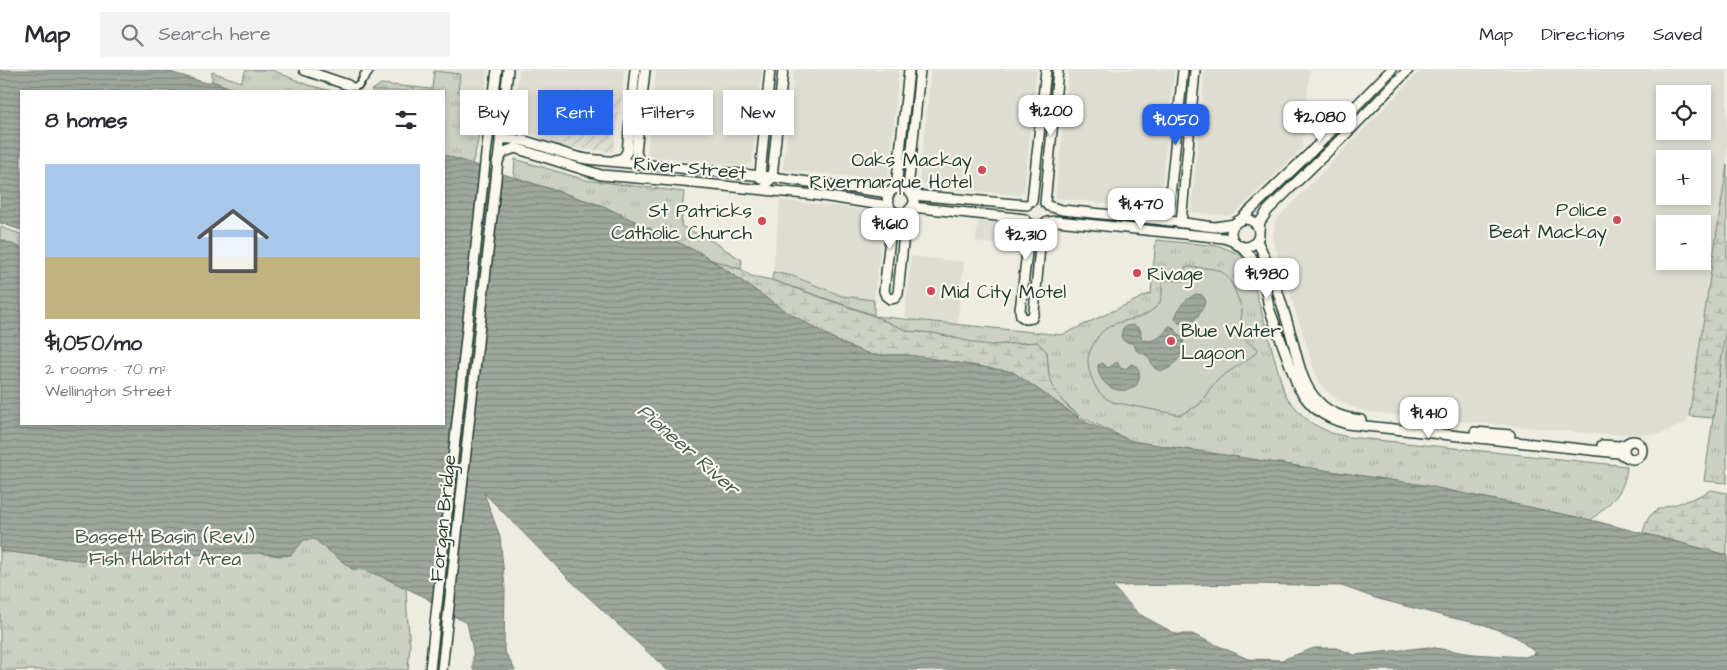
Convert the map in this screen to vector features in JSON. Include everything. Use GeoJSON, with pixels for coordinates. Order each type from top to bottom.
{"type":"FeatureCollection","features":[{"type":"Feature","properties":{"kind":"street"},"geometry":{"type":"LineString","coordinates":[[304,70],[355,87],[359,85],[365,73]]}},
{"type":"Feature","properties":{"kind":"street","name":"Forgan Bridge"},"geometry":{"type":"LineString","coordinates":[[495,90],[497,70]]}},
{"type":"Feature","properties":{"kind":"street","name":"Forgan Bridge"},"geometry":{"type":"LineString","coordinates":[[506,90],[508,70]]}},
{"type":"Feature","properties":{"kind":"street"},"geometry":{"type":"LineString","coordinates":[[635,70],[638,90]]}},
{"type":"Feature","properties":{"kind":"street"},"geometry":{"type":"LineString","coordinates":[[638,90],[645,70]]}},
{"type":"Feature","properties":{"kind":"street"},"geometry":{"type":"LineString","coordinates":[[764,189],[760,176],[770,70]]}},
{"type":"Feature","properties":{"kind":"street"},"geometry":{"type":"LineString","coordinates":[[764,189],[772,177],[783,70]]}},
{"type":"Feature","properties":{"kind":"street"},"geometry":{"type":"LineString","coordinates":[[909,70],[892,190],[887,201],[891,210],[884,291],[890,299],[895,298],[898,294],[901,254],[909,210]]}},
{"type":"Feature","properties":{"kind":"street"},"geometry":{"type":"LineString","coordinates":[[891,210],[902,214],[909,210],[914,203],[910,192],[920,70]]}},
{"type":"Feature","properties":{"kind":"street"},"geometry":{"type":"LineString","coordinates":[[1046,70],[1029,203],[1024,212],[1029,236],[1020,310],[1021,316],[1026,319],[1032,318],[1034,312],[1045,224],[1050,214],[1046,204],[1058,70]]}},
{"type":"Feature","properties":{"kind":"street"},"geometry":{"type":"LineString","coordinates":[[1163,220],[1169,206],[1183,70]]}},
{"type":"Feature","properties":{"kind":"street"},"geometry":{"type":"LineString","coordinates":[[1181,223],[1195,70]]}},
{"type":"Feature","properties":{"kind":"street"},"geometry":{"type":"LineString","coordinates":[[1391,70],[1315,148],[1237,222],[1231,231],[1238,244],[1253,258],[1264,285],[1269,308],[1298,386],[1305,398],[1322,415],[1347,424],[1619,453],[1631,459],[1637,458],[1642,449],[1639,444],[1632,441],[1618,446],[1611,446],[1369,421],[1340,416],[1327,410],[1318,402],[1306,383],[1269,268],[1257,241],[1260,222],[1268,210],[1408,70]]}},
{"type":"Feature","properties":{"kind":"street","name":"Forgan Bridge"},"geometry":{"type":"LineString","coordinates":[[430,668],[489,135]]}},
{"type":"Feature","properties":{"kind":"street","name":"Forgan Bridge"},"geometry":{"type":"LineString","coordinates":[[442,669],[500,135]]}},
{"type":"Feature","properties":{"kind":"street"},"geometry":{"type":"LineString","coordinates":[[623,177],[613,172],[598,169],[599,164],[622,159],[626,154],[630,135]]}},
{"type":"Feature","properties":{"kind":"street"},"geometry":{"type":"LineString","coordinates":[[637,135],[636,153],[639,161],[650,166]]}},
{"type":"Feature","properties":{"kind":"street"},"geometry":{"type":"LineString","coordinates":[[486,158],[491,144],[500,139]]}},
{"type":"Feature","properties":{"kind":"street","name":"River Street"},"geometry":{"type":"LineString","coordinates":[[500,139],[516,139],[572,156],[607,161],[892,190]]}},
{"type":"Feature","properties":{"kind":"street","name":"River Street"},"geometry":{"type":"LineString","coordinates":[[497,163],[504,152],[515,148],[596,174],[764,189],[882,205],[891,210]]}},
{"type":"Feature","properties":{"kind":"street"},"geometry":{"type":"LineString","coordinates":[[762,155],[768,160],[774,156]]}},
{"type":"Feature","properties":{"kind":"street"},"geometry":{"type":"LineString","coordinates":[[892,190],[902,187],[910,192],[1029,203],[1041,201],[1062,210],[1216,227],[1248,219],[1258,226],[1259,230]]}},
{"type":"Feature","properties":{"kind":"street"},"geometry":{"type":"LineString","coordinates":[[909,210],[1027,221],[1035,226],[1057,221],[1224,238],[1238,244],[1250,246],[1257,241]]}},
{"type":"Feature","properties":{"kind":"street"},"geometry":{"type":"LineString","coordinates":[[888,252],[901,254]]}},
{"type":"Feature","properties":{"kind":"street"},"geometry":{"type":"LineString","coordinates":[[1626,444],[1624,452],[1627,457]]}},
{"type":"Feature","properties":{"kind":"shaded area"},"geometry":{"type":"Polygon","coordinates":[[[434,70],[488,70],[485,90],[460,90],[460,92],[458,92],[460,74],[434,70]]]}},
{"type":"Feature","properties":{"kind":"shaded area"},"geometry":{"type":"Polygon","coordinates":[[[519,70],[624,70],[622,94],[613,93],[613,90],[538,90],[538,135],[564,135],[563,147],[528,133],[528,90],[517,90],[519,70]]]}},
{"type":"Feature","properties":{"kind":"shaded area"},"geometry":{"type":"Polygon","coordinates":[[[656,70],[762,70],[760,90],[723,90],[723,135],[755,135],[752,163],[747,166],[647,156],[649,135],[713,135],[713,90],[654,90],[656,70]]]}},
{"type":"Feature","properties":{"kind":"shaded area"},"geometry":{"type":"Polygon","coordinates":[[[794,70],[899,70],[888,180],[783,170],[787,135],[794,135],[794,90],[792,90],[794,70]]]}},
{"type":"Feature","properties":{"kind":"shaded area"},"geometry":{"type":"Polygon","coordinates":[[[931,70],[1037,70],[1024,191],[1019,195],[944,188],[919,183],[931,70]]]}},
{"type":"Feature","properties":{"kind":"shaded area"},"geometry":{"type":"Polygon","coordinates":[[[1069,70],[1174,70],[1159,209],[1055,198],[1069,70]]]}},
{"type":"Feature","properties":{"kind":"shaded area"},"geometry":{"type":"Polygon","coordinates":[[[1205,70],[1310,70],[1302,149],[1235,213],[1228,216],[1191,212],[1205,70]]]}},
{"type":"Feature","properties":{"kind":"shaded area"},"geometry":{"type":"Polygon","coordinates":[[[1421,70],[1727,70],[1727,165],[1711,268],[1711,215],[1656,215],[1656,270],[1711,270],[1687,422],[1660,434],[1598,434],[1368,412],[1338,400],[1320,383],[1316,375],[1273,240],[1275,221],[1421,70]]]}},
{"type":"Feature","properties":{"kind":"shaded area"},"geometry":{"type":"Polygon","coordinates":[[[613,93],[622,94],[613,152],[563,147],[564,135],[613,135],[613,93]]]}},
{"type":"Feature","properties":{"kind":"shaded area"},"geometry":{"type":"Polygon","coordinates":[[[780,200],[881,212],[884,215],[874,300],[842,296],[793,276],[773,272],[780,200]]]}},
{"type":"Feature","properties":{"kind":"shaded area"},"geometry":{"type":"Polygon","coordinates":[[[978,221],[1021,226],[1018,246],[976,242],[978,221]]]}},
{"type":"Feature","properties":{"kind":"shaded area"},"geometry":{"type":"Polygon","coordinates":[[[911,256],[964,262],[957,324],[910,320],[905,317],[911,256]]]}},
{"type":"Feature","properties":{"kind":"green space"},"geometry":{"type":"Polygon","coordinates":[[[246,70],[272,70],[308,85],[328,90],[236,90],[212,81],[212,72],[241,82],[246,70]]]}},
{"type":"Feature","properties":{"kind":"green space"},"geometry":{"type":"Polygon","coordinates":[[[434,71],[460,74],[458,92],[460,92],[460,135],[479,135],[472,164],[445,155],[445,90],[372,90],[381,84],[432,89],[434,71]]]}},
{"type":"Feature","properties":{"kind":"green space"},"geometry":{"type":"Polygon","coordinates":[[[515,159],[586,180],[684,192],[681,226],[712,241],[742,260],[741,269],[712,260],[603,206],[514,177],[515,159]]]}},
{"type":"Feature","properties":{"kind":"green space"},"geometry":{"type":"Polygon","coordinates":[[[1727,165],[1727,419],[1689,416],[1727,165]]]}},
{"type":"Feature","properties":{"kind":"green space","name":"Bassett Basin (Rev.1) Fish Habitat Area"},"geometry":{"type":"Polygon","coordinates":[[[0,227],[20,234],[20,425],[394,425],[399,428],[410,645],[408,670],[0,670],[0,227]]]}},
{"type":"Feature","properties":{"kind":"green space"},"geometry":{"type":"Polygon","coordinates":[[[1156,240],[1220,246],[1241,255],[1250,271],[1285,395],[1302,415],[1313,424],[1331,433],[1348,437],[1627,466],[1626,476],[1620,491],[1591,520],[1423,485],[1131,441],[1081,417],[1063,402],[1054,389],[1049,375],[1047,352],[1037,342],[990,345],[976,343],[934,333],[908,331],[874,316],[1062,335],[1151,293],[1156,240]]]}},
{"type":"Feature","properties":{"kind":"green space"},"geometry":{"type":"Polygon","coordinates":[[[712,260],[741,269],[751,276],[772,280],[874,316],[908,331],[934,333],[990,345],[1037,342],[1047,352],[1049,375],[1063,402],[1081,419],[1013,372],[909,355],[872,355],[841,343],[782,309],[712,260]]]}},
{"type":"Feature","properties":{"kind":"green space","name":"Blue Water Lagoon"},"geometry":{"type":"Polygon","coordinates":[[[1185,267],[1218,270],[1228,278],[1242,308],[1241,334],[1258,349],[1254,355],[1221,377],[1212,386],[1199,405],[1180,415],[1113,402],[1100,394],[1090,373],[1088,360],[1092,347],[1098,336],[1105,329],[1121,322],[1138,318],[1155,308],[1161,299],[1162,280],[1184,281],[1185,267]]]}},
{"type":"Feature","properties":{"kind":"green space"},"geometry":{"type":"Polygon","coordinates":[[[773,272],[793,276],[842,296],[874,300],[874,315],[772,280],[773,272]]]}},
{"type":"Feature","properties":{"kind":"green space"},"geometry":{"type":"Polygon","coordinates":[[[1727,321],[1727,483],[1704,481],[1727,321]]]}},
{"type":"Feature","properties":{"kind":"green space"},"geometry":{"type":"Polygon","coordinates":[[[1711,490],[1727,493],[1727,555],[1643,533],[1649,517],[1653,513],[1664,507],[1689,500],[1711,490]]]}},
{"type":"Feature","properties":{"kind":"water"},"geometry":{"type":"Polygon","coordinates":[[[0,70],[163,70],[207,83],[212,81],[236,90],[20,90],[20,230],[0,223],[0,70]]]}},
{"type":"Feature","properties":{"kind":"water","name":"Pioneer River"},"geometry":{"type":"Polygon","coordinates":[[[445,155],[603,206],[702,254],[782,309],[841,343],[872,355],[909,355],[1013,372],[1081,420],[1131,441],[1423,485],[1591,520],[1727,555],[1727,670],[667,670],[570,580],[484,493],[500,537],[505,587],[504,650],[515,670],[473,670],[473,651],[467,623],[440,609],[425,597],[380,576],[364,570],[352,569],[314,539],[304,540],[291,555],[280,556],[259,553],[184,555],[121,565],[0,551],[0,239],[20,248],[20,425],[445,425],[445,155]],[[1254,584],[1112,586],[1139,614],[1176,634],[1192,634],[1248,659],[1282,660],[1314,648],[1337,648],[1354,655],[1429,647],[1473,654],[1525,657],[1536,653],[1516,637],[1485,625],[1375,598],[1342,586],[1254,584]]]}},
{"type":"Feature","properties":{"kind":"water"},"geometry":{"type":"Polygon","coordinates":[[[1196,294],[1202,295],[1206,301],[1202,310],[1193,321],[1179,323],[1175,318],[1180,307],[1185,301],[1196,294]]]}},
{"type":"Feature","properties":{"kind":"water"},"geometry":{"type":"Polygon","coordinates":[[[1133,325],[1140,329],[1142,340],[1147,341],[1158,338],[1171,326],[1183,338],[1184,342],[1182,352],[1174,364],[1164,370],[1156,369],[1147,356],[1136,350],[1134,344],[1124,341],[1121,337],[1123,328],[1133,325]]]}},
{"type":"Feature","properties":{"kind":"water"},"geometry":{"type":"Polygon","coordinates":[[[1117,362],[1121,369],[1127,368],[1131,364],[1139,372],[1139,380],[1135,386],[1128,390],[1112,388],[1100,376],[1098,365],[1103,363],[1108,368],[1117,362]]]}},
{"type":"Feature","properties":{"kind":"place","name":"Oaks Mackay Rivermarque Hotel"},"geometry":{"type":"Point","coordinates":[982,170]}},
{"type":"Feature","properties":{"kind":"place","name":"Police Beat Mackay"},"geometry":{"type":"Point","coordinates":[1617,220]}},
{"type":"Feature","properties":{"kind":"place","name":"St Patricks Catholic Church"},"geometry":{"type":"Point","coordinates":[762,221]}},
{"type":"Feature","properties":{"kind":"place","name":"Rivage"},"geometry":{"type":"Point","coordinates":[1137,273]}},
{"type":"Feature","properties":{"kind":"place","name":"Mid City Motel"},"geometry":{"type":"Point","coordinates":[931,291]}},
{"type":"Feature","properties":{"kind":"place","name":"Blue Water Lagoon"},"geometry":{"type":"Point","coordinates":[1171,341]}}]}
